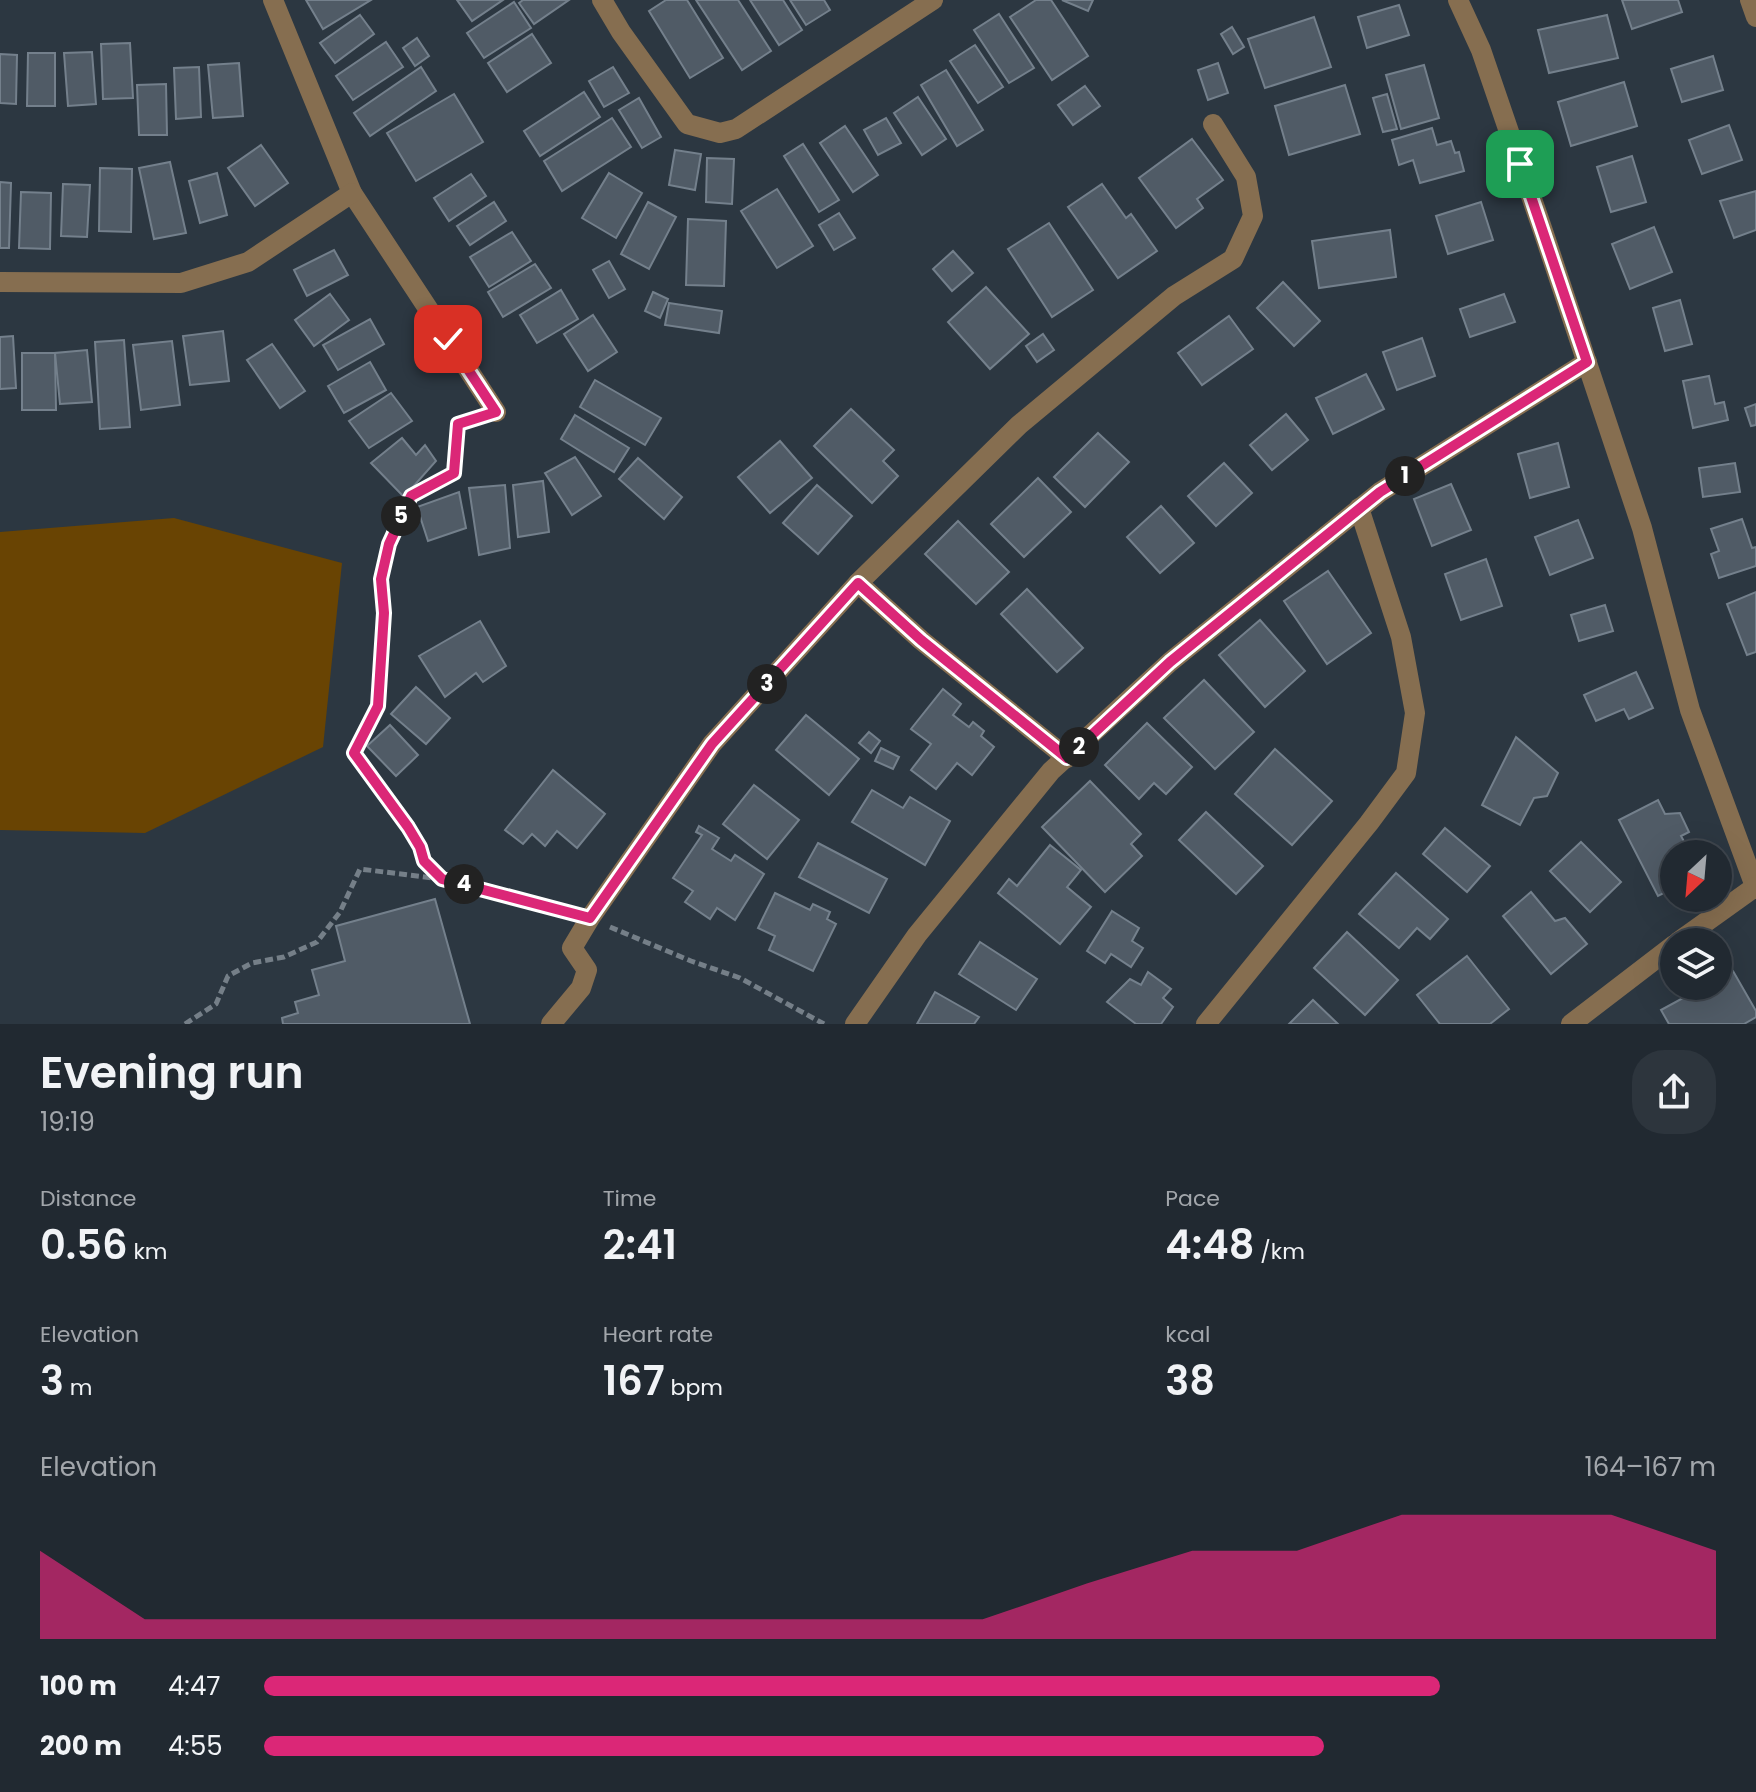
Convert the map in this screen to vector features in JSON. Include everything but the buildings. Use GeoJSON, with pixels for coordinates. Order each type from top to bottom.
{"type":"FeatureCollection","features":[{"type":"Feature","properties":{"kind":"street"},"geometry":{"type":"LineString","coordinates":[[273,0],[352,193],[496,412]]}},
{"type":"Feature","properties":{"kind":"street"},"geometry":{"type":"LineString","coordinates":[[602,0],[621,32],[687,124],[720,133],[736,129],[933,0]]}},
{"type":"Feature","properties":{"kind":"street"},"geometry":{"type":"LineString","coordinates":[[1458,0],[1481,50],[1587,362],[1642,528],[1690,710],[1756,888],[1699,928]]}},
{"type":"Feature","properties":{"kind":"street"},"geometry":{"type":"LineString","coordinates":[[1750,0],[1756,17]]}},
{"type":"Feature","properties":{"kind":"street"},"geometry":{"type":"LineString","coordinates":[[551,1024],[581,988],[587,970],[572,948],[712,744],[858,583],[1019,425],[1174,296],[1233,259],[1253,216],[1246,177],[1213,124]]}},
{"type":"Feature","properties":{"kind":"street"},"geometry":{"type":"LineString","coordinates":[[0,282],[181,283],[248,262],[352,193]]}},
{"type":"Feature","properties":{"kind":"street"},"geometry":{"type":"LineString","coordinates":[[855,1024],[917,935],[1051,771],[1170,662],[1380,492],[1587,362]]}},
{"type":"Feature","properties":{"kind":"street"},"geometry":{"type":"LineString","coordinates":[[1206,1024],[1360,835],[1406,773],[1415,713],[1401,637],[1359,508]]}},
{"type":"Feature","properties":{"kind":"street"},"geometry":{"type":"LineString","coordinates":[[858,583],[921,640],[1067,758]]}},
{"type":"Feature","properties":{"kind":"street"},"geometry":{"type":"LineString","coordinates":[[1571,1024],[1660,956]]}},
{"type":"Feature","properties":{"kind":"path"},"geometry":{"type":"LineString","coordinates":[[442,879],[424,861],[408,827],[354,753],[378,706],[384,613],[381,579],[389,544],[400,517],[411,496],[454,473],[458,424],[496,412]]}},
{"type":"Feature","properties":{"kind":"path"},"geometry":{"type":"LineString","coordinates":[[185,1024],[216,1004],[228,976],[252,963],[284,957],[317,942],[340,912],[360,869],[442,879],[590,918],[691,961],[740,978],[824,1024]]}},
{"type":"Feature","properties":{"kind":"shaded area"},"geometry":{"type":"Polygon","coordinates":[[[174,518],[342,563],[323,747],[145,833],[0,830],[0,532],[174,518]]]}},
{"type":"Feature","properties":{"kind":"route"},"geometry":{"type":"LineString","coordinates":[[448,339],[496,412],[458,424],[454,473],[411,496],[400,517],[389,544],[381,579],[384,613],[378,706],[354,753],[408,827],[424,861],[442,879],[590,918],[712,744],[858,583],[921,640],[1067,758],[1170,662],[1380,492],[1587,362],[1520,164]]}}]}
